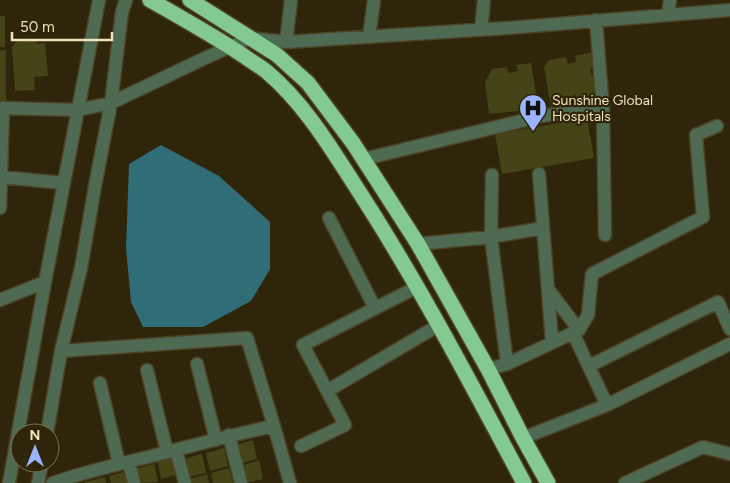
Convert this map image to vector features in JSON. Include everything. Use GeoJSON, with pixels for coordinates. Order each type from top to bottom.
{"type":"FeatureCollection","features":[{"type":"Feature","properties":{"kind":"highway"},"geometry":{"type":"LineString","coordinates":[[150,0],[230,47],[266,71],[303,109],[323,135],[388,236],[439,325],[524,483]]}},
{"type":"Feature","properties":{"kind":"highway"},"geometry":{"type":"LineString","coordinates":[[190,0],[277,55],[308,83],[353,143],[418,244],[488,369],[548,483]]}},
{"type":"Feature","properties":{"kind":"street"},"geometry":{"type":"LineString","coordinates":[[9,483],[6,463],[45,282],[99,0]]}},
{"type":"Feature","properties":{"kind":"street"},"geometry":{"type":"LineString","coordinates":[[49,423],[61,351],[81,268],[111,103],[122,12],[126,0]]}},
{"type":"Feature","properties":{"kind":"street"},"geometry":{"type":"LineString","coordinates":[[286,42],[291,0]]}},
{"type":"Feature","properties":{"kind":"street"},"geometry":{"type":"LineString","coordinates":[[370,37],[374,0]]}},
{"type":"Feature","properties":{"kind":"street"},"geometry":{"type":"LineString","coordinates":[[481,30],[484,0]]}},
{"type":"Feature","properties":{"kind":"street"},"geometry":{"type":"LineString","coordinates":[[668,15],[670,0]]}},
{"type":"Feature","properties":{"kind":"street"},"geometry":{"type":"LineString","coordinates":[[0,208],[1,108],[78,110],[111,103],[250,38],[286,42],[481,30],[730,10]]}},
{"type":"Feature","properties":{"kind":"street"},"geometry":{"type":"LineString","coordinates":[[596,20],[602,110],[605,235]]}},
{"type":"Feature","properties":{"kind":"street"},"geometry":{"type":"LineString","coordinates":[[364,159],[542,116],[602,110]]}},
{"type":"Feature","properties":{"kind":"street"},"geometry":{"type":"LineString","coordinates":[[488,369],[507,364],[576,331],[588,315],[592,274],[703,217],[696,135],[717,126]]}},
{"type":"Feature","properties":{"kind":"street"},"geometry":{"type":"LineString","coordinates":[[539,174],[552,342]]}},
{"type":"Feature","properties":{"kind":"street"},"geometry":{"type":"LineString","coordinates":[[492,175],[492,236],[507,364]]}},
{"type":"Feature","properties":{"kind":"street"},"geometry":{"type":"LineString","coordinates":[[0,177],[64,183]]}},
{"type":"Feature","properties":{"kind":"street"},"geometry":{"type":"LineString","coordinates":[[329,218],[375,308]]}},
{"type":"Feature","properties":{"kind":"street"},"geometry":{"type":"LineString","coordinates":[[418,244],[543,228]]}},
{"type":"Feature","properties":{"kind":"street"},"geometry":{"type":"LineString","coordinates":[[0,300],[45,282]]}},
{"type":"Feature","properties":{"kind":"street"},"geometry":{"type":"LineString","coordinates":[[301,446],[345,425],[302,345],[417,288]]}},
{"type":"Feature","properties":{"kind":"street"},"geometry":{"type":"LineString","coordinates":[[548,289],[576,331],[589,366],[607,405]]}},
{"type":"Feature","properties":{"kind":"street"},"geometry":{"type":"LineString","coordinates":[[589,366],[718,302],[730,329]]}},
{"type":"Feature","properties":{"kind":"street"},"geometry":{"type":"LineString","coordinates":[[327,391],[439,325]]}},
{"type":"Feature","properties":{"kind":"street"},"geometry":{"type":"LineString","coordinates":[[61,351],[247,338],[290,483]]}},
{"type":"Feature","properties":{"kind":"street"},"geometry":{"type":"LineString","coordinates":[[523,438],[607,405],[730,344]]}},
{"type":"Feature","properties":{"kind":"street"},"geometry":{"type":"LineString","coordinates":[[197,364],[216,440]]}},
{"type":"Feature","properties":{"kind":"street"},"geometry":{"type":"LineString","coordinates":[[147,370],[172,451],[185,483]]}},
{"type":"Feature","properties":{"kind":"street"},"geometry":{"type":"LineString","coordinates":[[100,383],[124,463],[134,483]]}},
{"type":"Feature","properties":{"kind":"street"},"geometry":{"type":"LineString","coordinates":[[53,483],[79,479],[124,463],[229,435],[274,426]]}},
{"type":"Feature","properties":{"kind":"street"},"geometry":{"type":"LineString","coordinates":[[229,435],[241,483]]}},
{"type":"Feature","properties":{"kind":"street"},"geometry":{"type":"LineString","coordinates":[[625,483],[703,447],[730,454]]}},
{"type":"Feature","properties":{"kind":"water"},"geometry":{"type":"Polygon","coordinates":[[[161,145],[219,176],[270,222],[270,269],[251,301],[203,327],[143,327],[131,302],[126,248],[129,164],[161,145]]]}},
{"type":"Feature","properties":{"kind":"building"},"geometry":{"type":"Polygon","coordinates":[[[0,16],[5,16],[5,47],[0,47],[0,16]]]}},
{"type":"Feature","properties":{"kind":"building"},"geometry":{"type":"Polygon","coordinates":[[[36,40],[37,44],[45,43],[48,76],[34,77],[35,90],[15,91],[12,47],[17,41],[36,40]]]}},
{"type":"Feature","properties":{"kind":"building"},"geometry":{"type":"Polygon","coordinates":[[[0,50],[6,50],[6,102],[0,102],[0,50]]]}},
{"type":"Feature","properties":{"kind":"building"},"geometry":{"type":"Polygon","coordinates":[[[593,52],[596,68],[590,69],[592,76],[596,77],[597,92],[594,100],[582,106],[576,99],[575,93],[569,104],[551,107],[544,67],[549,60],[566,57],[568,64],[576,62],[575,56],[593,52]]]}},
{"type":"Feature","properties":{"kind":"building"},"geometry":{"type":"Polygon","coordinates":[[[531,63],[536,93],[526,110],[489,114],[485,82],[492,69],[507,67],[508,73],[518,71],[516,65],[531,63]]]}},
{"type":"Feature","properties":{"kind":"building"},"geometry":{"type":"Polygon","coordinates":[[[587,118],[594,158],[502,174],[495,134],[587,118]]]}},
{"type":"Feature","properties":{"kind":"building"},"geometry":{"type":"Polygon","coordinates":[[[253,440],[257,459],[239,464],[236,445],[253,440]]]}},
{"type":"Feature","properties":{"kind":"building"},"geometry":{"type":"Polygon","coordinates":[[[224,448],[228,466],[210,471],[206,453],[224,448]]]}},
{"type":"Feature","properties":{"kind":"building"},"geometry":{"type":"Polygon","coordinates":[[[202,454],[206,473],[188,477],[184,459],[202,454]]]}},
{"type":"Feature","properties":{"kind":"building"},"geometry":{"type":"Polygon","coordinates":[[[175,456],[179,474],[161,479],[158,461],[175,456]]]}},
{"type":"Feature","properties":{"kind":"building"},"geometry":{"type":"Polygon","coordinates":[[[259,460],[263,479],[247,483],[241,466],[259,460]]]}},
{"type":"Feature","properties":{"kind":"building"},"geometry":{"type":"Polygon","coordinates":[[[154,464],[158,482],[139,483],[136,469],[154,464]]]}},
{"type":"Feature","properties":{"kind":"building"},"geometry":{"type":"Polygon","coordinates":[[[229,468],[233,483],[213,483],[211,473],[229,468]]]}},
{"type":"Feature","properties":{"kind":"building"},"geometry":{"type":"Polygon","coordinates":[[[127,471],[130,483],[111,483],[109,476],[127,471]]]}},
{"type":"Feature","properties":{"kind":"building"},"geometry":{"type":"Polygon","coordinates":[[[207,474],[209,483],[190,483],[190,479],[207,474]]]}},
{"type":"Feature","properties":{"kind":"building"},"geometry":{"type":"Polygon","coordinates":[[[105,477],[106,483],[85,483],[85,482],[105,477]]]}},
{"type":"Feature","properties":{"kind":"place","name":"Sunshine Global Hospitals"},"geometry":{"type":"Point","coordinates":[533,132]}}]}
